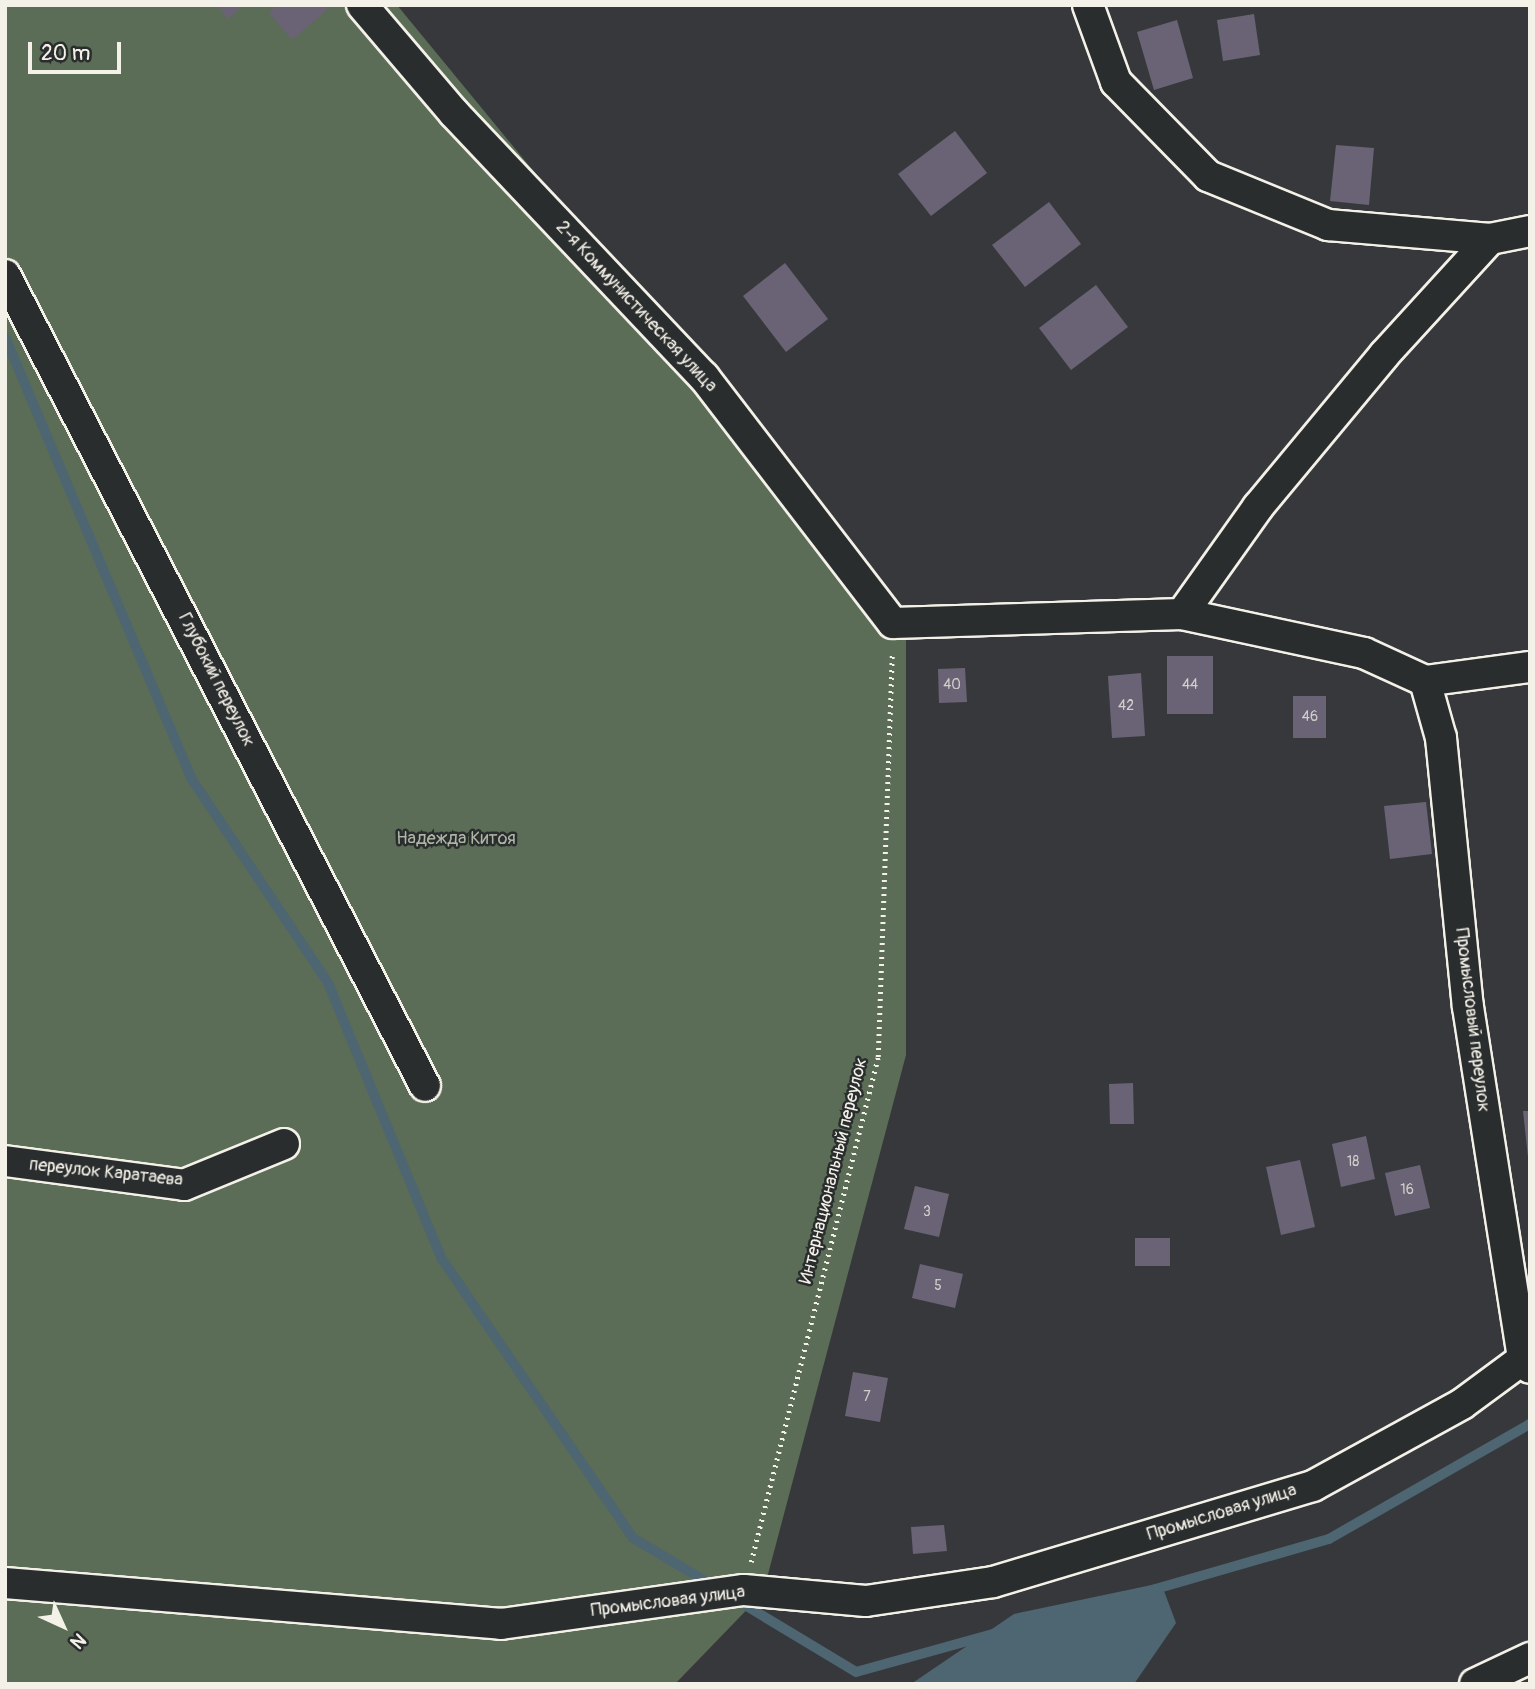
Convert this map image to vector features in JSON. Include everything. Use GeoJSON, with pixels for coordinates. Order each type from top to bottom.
{"type":"FeatureCollection","features":[{"type":"Feature","properties":{"kind":"street","name":"2-я Коммунистическая улица"},"geometry":{"type":"LineString","coordinates":[[362,5],[454,113],[704,377],[893,624]]}},
{"type":"Feature","properties":{"kind":"street"},"geometry":{"type":"LineString","coordinates":[[1088,5],[1116,82],[1208,176],[1328,225],[1490,239],[1530,231]]}},
{"type":"Feature","properties":{"kind":"street"},"geometry":{"type":"LineString","coordinates":[[1182,614],[1258,507],[1490,239]]}},
{"type":"Feature","properties":{"kind":"street","name":"Глубокий переулок"},"geometry":{"type":"LineString","coordinates":[[5,275],[425,1086]]}},
{"type":"Feature","properties":{"kind":"street"},"geometry":{"type":"LineString","coordinates":[[893,624],[1182,614],[1364,653],[1425,681],[1530,667]]}},
{"type":"Feature","properties":{"kind":"street","name":"Промысловый переулок"},"geometry":{"type":"LineString","coordinates":[[1425,681],[1441,738],[1468,1007],[1526,1364]]}},
{"type":"Feature","properties":{"kind":"street","name":"переулок Каратаева"},"geometry":{"type":"LineString","coordinates":[[5,1161],[184,1185],[284,1144]]}},
{"type":"Feature","properties":{"kind":"street","name":"Промысловая улица"},"geometry":{"type":"LineString","coordinates":[[5,1583],[501,1624],[744,1590],[866,1601],[1020,1574],[1314,1486],[1462,1404],[1526,1364]]}},
{"type":"Feature","properties":{"kind":"street"},"geometry":{"type":"LineString","coordinates":[[1475,1684],[1530,1658]]}},
{"type":"Feature","properties":{"kind":"path","name":"Интернациональный переулок"},"geometry":{"type":"LineString","coordinates":[[744,1590],[878,1057],[893,624]]}},
{"type":"Feature","properties":{"kind":"green space","name":"Надежда Китоя"},"geometry":{"type":"Polygon","coordinates":[[[5,5],[397,5],[906,624],[906,1055],[763,1593],[675,1684],[5,1684],[5,5]]]}},
{"type":"Feature","properties":{"kind":"water"},"geometry":{"type":"Polygon","coordinates":[[[1161,1583],[1176,1623],[1134,1684],[911,1684],[1014,1614],[1161,1583]]]}},
{"type":"Feature","properties":{"kind":"building"},"geometry":{"type":"Polygon","coordinates":[[[217,5],[244,5],[228,19],[217,5]]]}},
{"type":"Feature","properties":{"kind":"building"},"geometry":{"type":"Polygon","coordinates":[[[277,5],[325,5],[328,9],[292,40],[269,13],[277,5]]]}},
{"type":"Feature","properties":{"kind":"building"},"geometry":{"type":"Polygon","coordinates":[[[1254,14],[1260,55],[1223,61],[1217,20],[1254,14]]]}},
{"type":"Feature","properties":{"kind":"building"},"geometry":{"type":"Polygon","coordinates":[[[1177,20],[1193,78],[1154,90],[1137,32],[1177,20]]]}},
{"type":"Feature","properties":{"kind":"building"},"geometry":{"type":"Polygon","coordinates":[[[955,131],[987,173],[931,216],[898,174],[955,131]]]}},
{"type":"Feature","properties":{"kind":"building"},"geometry":{"type":"Polygon","coordinates":[[[1336,145],[1374,148],[1369,205],[1330,201],[1336,145]]]}},
{"type":"Feature","properties":{"kind":"building"},"geometry":{"type":"Polygon","coordinates":[[[1049,202],[1081,244],[1025,287],[992,245],[1049,202]]]}},
{"type":"Feature","properties":{"kind":"building"},"geometry":{"type":"Polygon","coordinates":[[[785,263],[828,319],[786,352],[743,296],[785,263]]]}},
{"type":"Feature","properties":{"kind":"building"},"geometry":{"type":"Polygon","coordinates":[[[1096,285],[1128,327],[1071,370],[1039,328],[1096,285]]]}},
{"type":"Feature","properties":{"kind":"building"},"geometry":{"type":"Polygon","coordinates":[[[1167,656],[1213,656],[1213,714],[1167,714],[1167,656]]]}},
{"type":"Feature","properties":{"kind":"building"},"geometry":{"type":"Polygon","coordinates":[[[965,668],[967,702],[939,703],[938,669],[965,668]]]}},
{"type":"Feature","properties":{"kind":"building"},"geometry":{"type":"Polygon","coordinates":[[[1141,673],[1145,736],[1112,738],[1108,676],[1141,673]]]}},
{"type":"Feature","properties":{"kind":"building"},"geometry":{"type":"Polygon","coordinates":[[[1293,696],[1326,696],[1326,738],[1293,738],[1293,696]]]}},
{"type":"Feature","properties":{"kind":"building"},"geometry":{"type":"Polygon","coordinates":[[[1426,802],[1432,854],[1390,859],[1384,806],[1426,802]]]}},
{"type":"Feature","properties":{"kind":"building"},"geometry":{"type":"Polygon","coordinates":[[[1133,1083],[1134,1124],[1110,1124],[1109,1084],[1133,1083]]]}},
{"type":"Feature","properties":{"kind":"building"},"geometry":{"type":"Polygon","coordinates":[[[1523,1111],[1530,1111],[1530,1157],[1528,1157],[1523,1111]]]}},
{"type":"Feature","properties":{"kind":"building"},"geometry":{"type":"Polygon","coordinates":[[[1366,1136],[1375,1179],[1341,1187],[1332,1144],[1366,1136]]]}},
{"type":"Feature","properties":{"kind":"building"},"geometry":{"type":"Polygon","coordinates":[[[1300,1160],[1315,1227],[1281,1235],[1266,1167],[1300,1160]]]}},
{"type":"Feature","properties":{"kind":"building"},"geometry":{"type":"Polygon","coordinates":[[[1420,1165],[1430,1208],[1395,1216],[1385,1173],[1420,1165]]]}},
{"type":"Feature","properties":{"kind":"building"},"geometry":{"type":"Polygon","coordinates":[[[915,1186],[949,1194],[939,1237],[904,1229],[915,1186]]]}},
{"type":"Feature","properties":{"kind":"building"},"geometry":{"type":"Polygon","coordinates":[[[1135,1238],[1170,1238],[1170,1266],[1135,1266],[1135,1238]]]}},
{"type":"Feature","properties":{"kind":"building"},"geometry":{"type":"Polygon","coordinates":[[[920,1264],[963,1274],[955,1308],[912,1298],[920,1264]]]}},
{"type":"Feature","properties":{"kind":"building"},"geometry":{"type":"Polygon","coordinates":[[[853,1372],[888,1378],[880,1422],[845,1416],[853,1372]]]}},
{"type":"Feature","properties":{"kind":"building"},"geometry":{"type":"Polygon","coordinates":[[[944,1525],[947,1551],[913,1554],[911,1527],[944,1525]]]}},
{"type":"Feature","properties":{"kind":"waterway"},"geometry":{"type":"LineString","coordinates":[[5,337],[191,778],[328,983],[442,1259],[633,1538],[714,1586]]}},
{"type":"Feature","properties":{"kind":"waterway"},"geometry":{"type":"LineString","coordinates":[[1152,1590],[1329,1539],[1530,1424]]}},
{"type":"Feature","properties":{"kind":"waterway"},"geometry":{"type":"LineString","coordinates":[[735,1599],[856,1672],[993,1634]]}}]}
